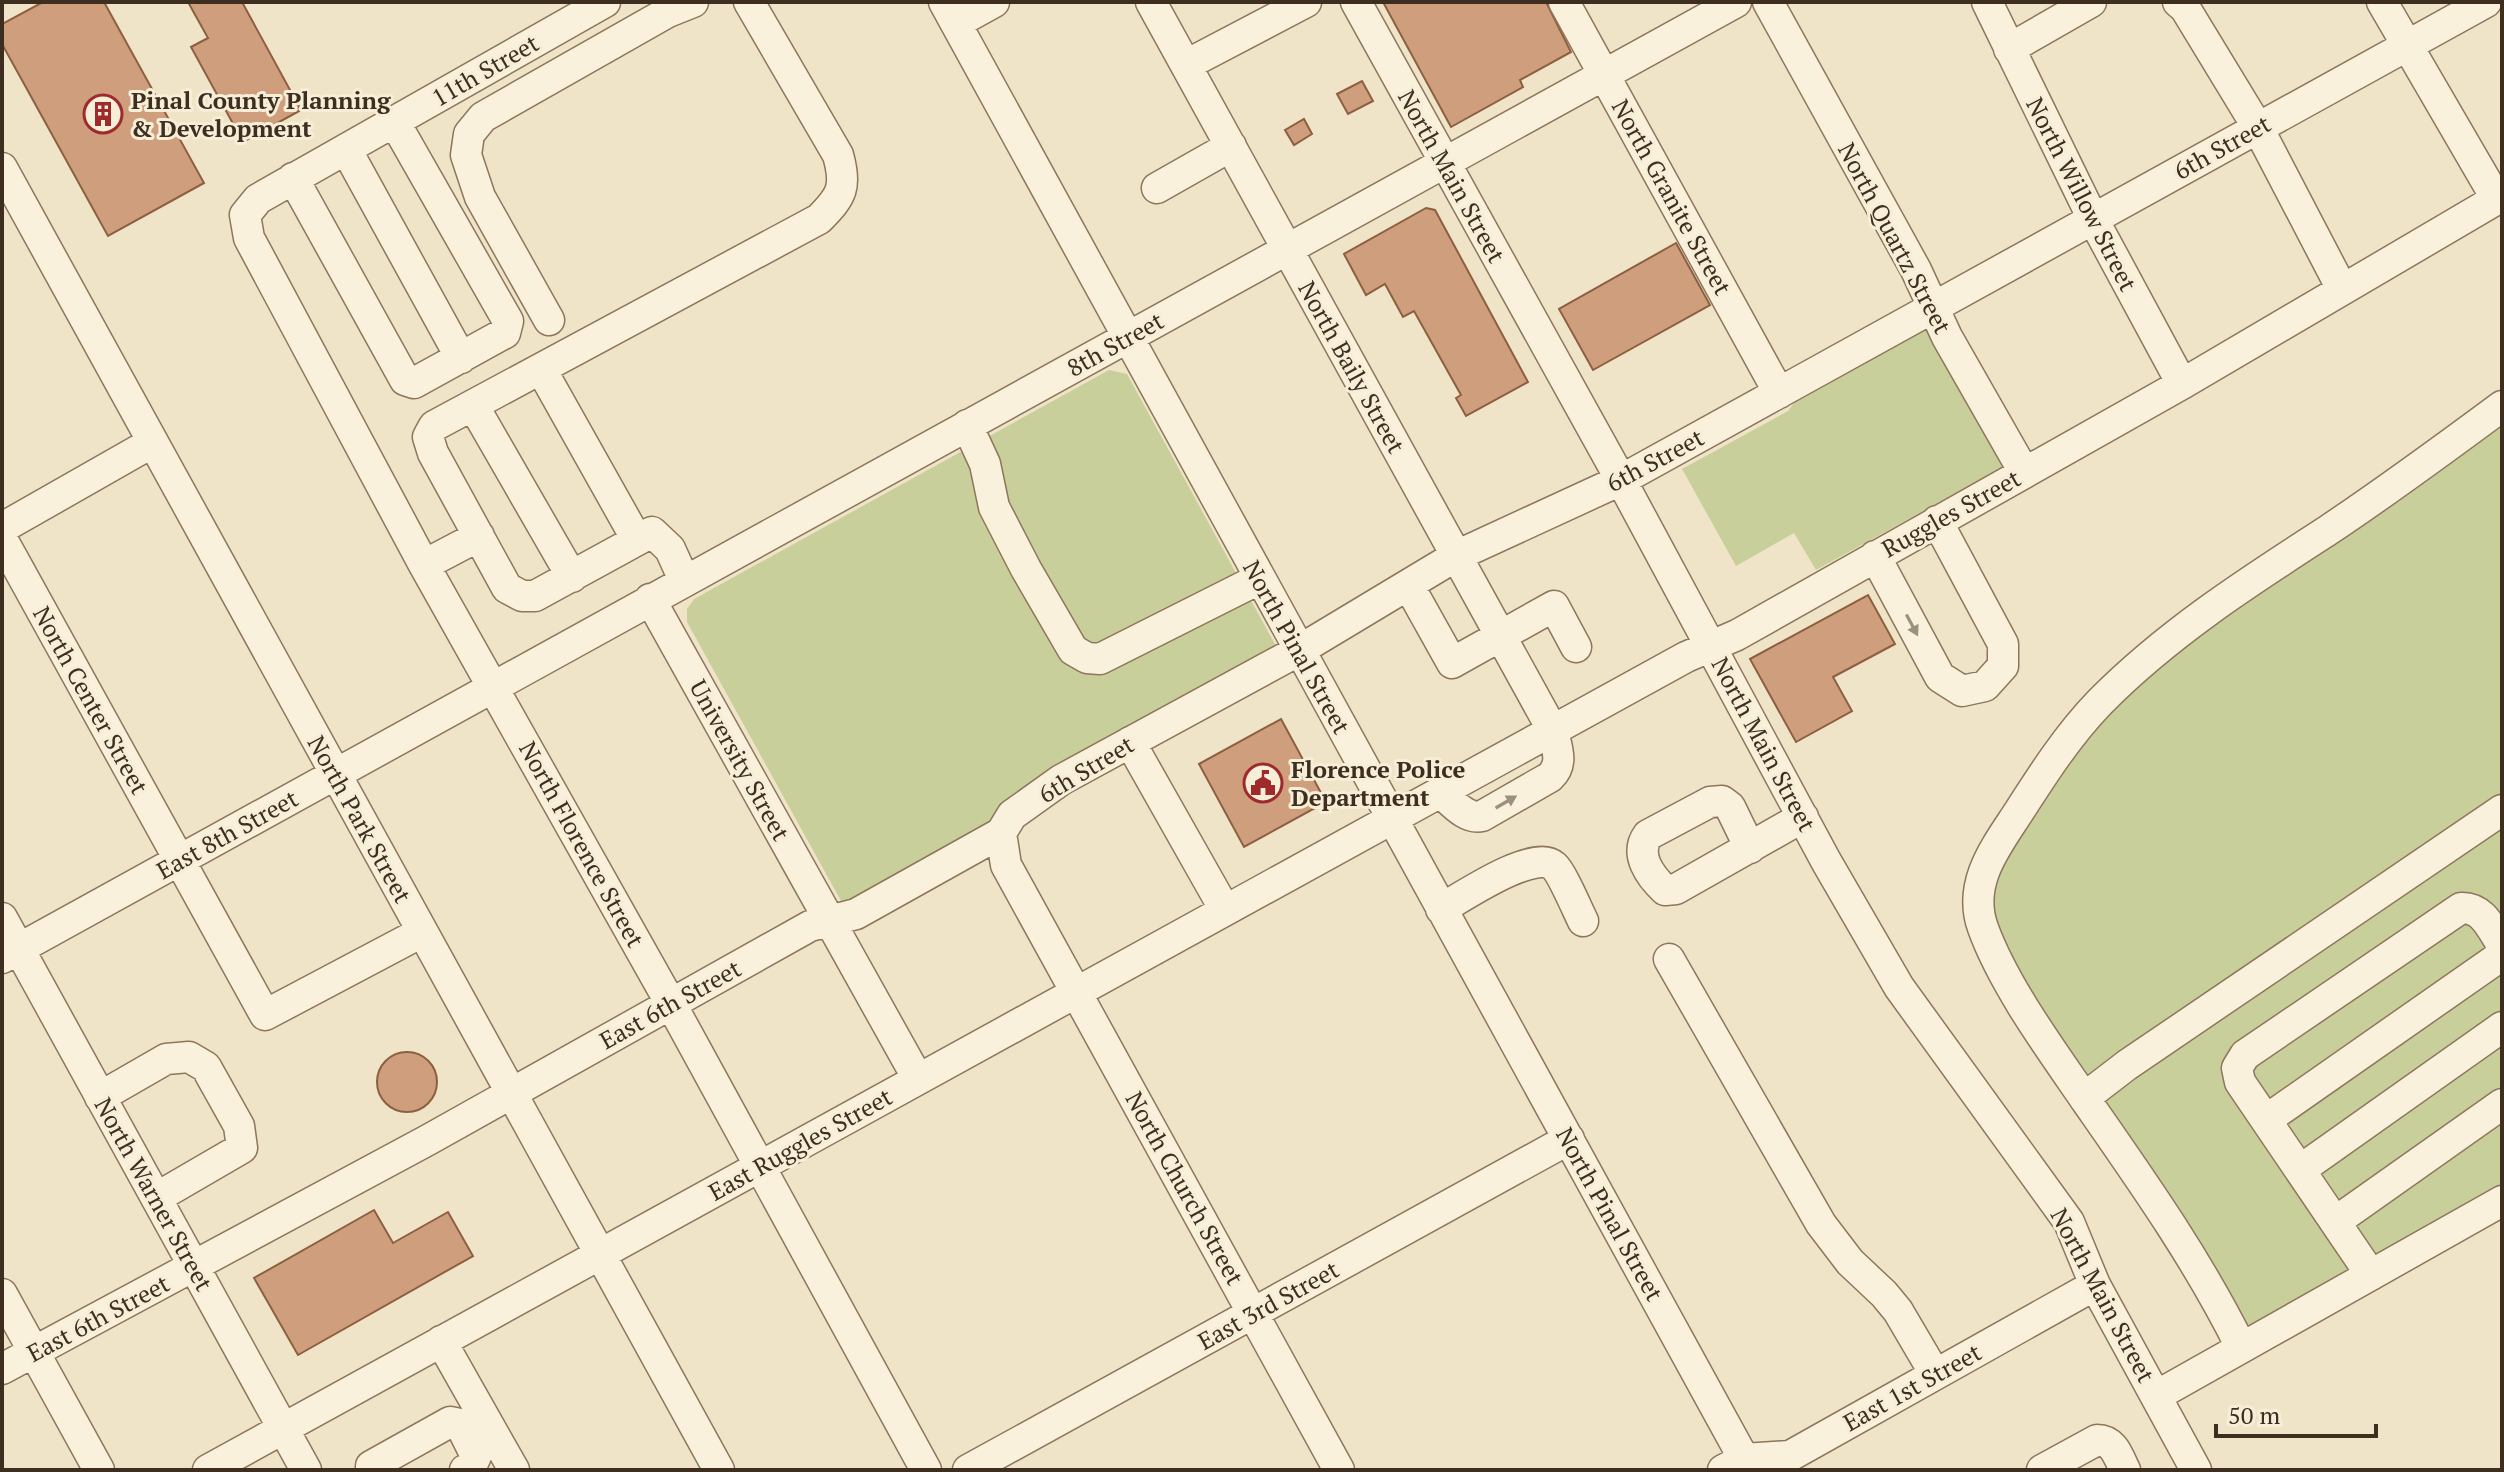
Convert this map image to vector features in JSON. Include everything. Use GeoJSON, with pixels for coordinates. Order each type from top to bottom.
{"type":"FeatureCollection","features":[{"type":"Feature","properties":{"kind":"street"},"geometry":{"type":"LineString","coordinates":[[549,320],[480,197],[466,155],[469,134],[483,117],[668,12],[693,2]]}},
{"type":"Feature","properties":{"kind":"street"},"geometry":{"type":"LineString","coordinates":[[684,580],[670,549],[652,532],[535,596],[522,596],[507,588],[433,453],[428,437],[434,426],[819,219],[838,200],[845,178],[838,155],[749,2]]}},
{"type":"Feature","properties":{"kind":"street"},"geometry":{"type":"LineString","coordinates":[[950,12],[994,2]]}},
{"type":"Feature","properties":{"kind":"street","name":"North Baily Street"},"geometry":{"type":"LineString","coordinates":[[1151,2],[1553,731]]}},
{"type":"Feature","properties":{"kind":"street"},"geometry":{"type":"LineString","coordinates":[[1186,65],[1306,2]]}},
{"type":"Feature","properties":{"kind":"street","name":"North Main Street"},"geometry":{"type":"LineString","coordinates":[[1356,2],[1899,987],[2069,1222],[2095,1285],[2156,1396],[2187,1467]]}},
{"type":"Feature","properties":{"kind":"street","name":"North Granite Street"},"geometry":{"type":"LineString","coordinates":[[1564,2],[1779,393]]}},
{"type":"Feature","properties":{"kind":"street","name":"8th Street"},"geometry":{"type":"LineString","coordinates":[[495,687],[1736,2]]}},
{"type":"Feature","properties":{"kind":"street","name":"North Quartz Street"},"geometry":{"type":"LineString","coordinates":[[1768,2],[2024,472]]}},
{"type":"Feature","properties":{"kind":"street","name":"North Willow Street"},"geometry":{"type":"LineString","coordinates":[[1987,2],[2093,219],[2182,384]]}},
{"type":"Feature","properties":{"kind":"street"},"geometry":{"type":"LineString","coordinates":[[2009,49],[2091,2]]}},
{"type":"Feature","properties":{"kind":"street"},"geometry":{"type":"LineString","coordinates":[[2178,2],[2185,8],[2258,128],[2342,289]]}},
{"type":"Feature","properties":{"kind":"street"},"geometry":{"type":"LineString","coordinates":[[2382,2],[2499,197]]}},
{"type":"Feature","properties":{"kind":"street","name":"6th Street"},"geometry":{"type":"LineString","coordinates":[[830,920],[856,914],[1001,833],[1012,815],[1061,780],[1298,651],[1456,556],[1621,480],[2486,2]]}},
{"type":"Feature","properties":{"kind":"street","name":"11th Street"},"geometry":{"type":"LineString","coordinates":[[245,215],[258,199],[293,178],[601,3]]}},
{"type":"Feature","properties":{"kind":"street","name":"North Pinal Street"},"geometry":{"type":"LineString","coordinates":[[950,12],[1298,651],[1569,1139],[1739,1466]]}},
{"type":"Feature","properties":{"kind":"street"},"geometry":{"type":"LineString","coordinates":[[293,178],[405,380],[414,383],[461,358],[505,333],[508,321],[394,121]]}},
{"type":"Feature","properties":{"kind":"street"},"geometry":{"type":"LineString","coordinates":[[1157,188],[1231,146]]}},
{"type":"Feature","properties":{"kind":"street"},"geometry":{"type":"LineString","coordinates":[[346,149],[461,358]]}},
{"type":"Feature","properties":{"kind":"street","name":"North Park Street"},"geometry":{"type":"LineString","coordinates":[[2,168],[719,1470]]}},
{"type":"Feature","properties":{"kind":"street","name":"Ruggles Street"},"geometry":{"type":"LineString","coordinates":[[1393,818],[1686,657],[1737,635],[2182,384],[2499,197]]}},
{"type":"Feature","properties":{"kind":"street","name":"North Florence Street"},"geometry":{"type":"LineString","coordinates":[[245,215],[249,238],[424,565],[671,1004],[926,1470]]}},
{"type":"Feature","properties":{"kind":"street"},"geometry":{"type":"LineString","coordinates":[[541,369],[637,540]]}},
{"type":"Feature","properties":{"kind":"street"},"geometry":{"type":"LineString","coordinates":[[473,405],[572,577]]}},
{"type":"Feature","properties":{"kind":"street"},"geometry":{"type":"LineString","coordinates":[[2241,1347],[2195,1262],[2023,1005],[1984,931],[1977,899],[1984,871],[1998,842],[2061,747],[2100,702],[2139,666],[2282,558],[2391,487],[2502,406]]}},
{"type":"Feature","properties":{"kind":"street"},"geometry":{"type":"LineString","coordinates":[[967,425],[985,464],[994,507],[1073,650],[1087,658],[1100,659],[1259,579]]}},
{"type":"Feature","properties":{"kind":"street"},"geometry":{"type":"LineString","coordinates":[[2,528],[153,442]]}},
{"type":"Feature","properties":{"kind":"street"},"geometry":{"type":"LineString","coordinates":[[1875,556],[1940,677],[1962,691],[1985,686],[2003,666],[2003,644],[1937,521]]}},
{"type":"Feature","properties":{"kind":"street"},"geometry":{"type":"LineString","coordinates":[[424,565],[479,536]]}},
{"type":"Feature","properties":{"kind":"street","name":"North Center Street"},"geometry":{"type":"LineString","coordinates":[[2,539],[265,1015],[422,932]]}},
{"type":"Feature","properties":{"kind":"street"},"geometry":{"type":"LineString","coordinates":[[1409,586],[1452,663],[1554,606],[1576,647]]}},
{"type":"Feature","properties":{"kind":"street","name":"University Street"},"geometry":{"type":"LineString","coordinates":[[650,599],[918,1079]]}},
{"type":"Feature","properties":{"kind":"street","name":"East 8th Street"},"geometry":{"type":"LineString","coordinates":[[10,954],[495,687]]}},
{"type":"Feature","properties":{"kind":"street"},"geometry":{"type":"LineString","coordinates":[[1440,792],[1468,815],[1482,816],[1557,770],[1559,762],[1553,731]]}},
{"type":"Feature","properties":{"kind":"street"},"geometry":{"type":"LineString","coordinates":[[1130,742],[1225,910]]}},
{"type":"Feature","properties":{"kind":"street"},"geometry":{"type":"LineString","coordinates":[[2084,1098],[2127,1065],[2502,810]]}},
{"type":"Feature","properties":{"kind":"street"},"geometry":{"type":"LineString","coordinates":[[1750,848],[1803,817]]}},
{"type":"Feature","properties":{"kind":"street","name":"East Ruggles Street"},"geometry":{"type":"LineString","coordinates":[[208,1470],[1393,818]]}},
{"type":"Feature","properties":{"kind":"street","name":"North Church Street"},"geometry":{"type":"LineString","coordinates":[[1001,833],[1006,865],[1339,1470]]}},
{"type":"Feature","properties":{"kind":"street"},"geometry":{"type":"LineString","coordinates":[[1441,909],[1524,863],[1543,861],[1554,866],[1583,921]]}},
{"type":"Feature","properties":{"kind":"street"},"geometry":{"type":"LineString","coordinates":[[2371,1275],[2240,1082],[2237,1068],[2245,1055],[2461,908],[2480,912],[2502,945]]}},
{"type":"Feature","properties":{"kind":"street","name":"North Warner Street"},"geometry":{"type":"LineString","coordinates":[[2,918],[10,954],[100,1097],[306,1470]]}},
{"type":"Feature","properties":{"kind":"street","name":"East 6th Street"},"geometry":{"type":"LineString","coordinates":[[2,1369],[810,926],[830,920]]}},
{"type":"Feature","properties":{"kind":"street"},"geometry":{"type":"LineString","coordinates":[[2266,1120],[2502,955]]}},
{"type":"Feature","properties":{"kind":"street"},"geometry":{"type":"LineString","coordinates":[[1669,959],[1821,1224],[1850,1262],[1898,1311],[1935,1374]]}},
{"type":"Feature","properties":{"kind":"street"},"geometry":{"type":"LineString","coordinates":[[2300,1170],[2502,1027]]}},
{"type":"Feature","properties":{"kind":"street"},"geometry":{"type":"LineString","coordinates":[[100,1097],[166,1059],[189,1057],[206,1067],[239,1126],[242,1148],[156,1198]]}},
{"type":"Feature","properties":{"kind":"street"},"geometry":{"type":"LineString","coordinates":[[2335,1222],[2502,1104]]}},
{"type":"Feature","properties":{"kind":"street","name":"East 3rd Street"},"geometry":{"type":"LineString","coordinates":[[968,1470],[1569,1139]]}},
{"type":"Feature","properties":{"kind":"street"},"geometry":{"type":"LineString","coordinates":[[2156,1396],[2502,1201]]}},
{"type":"Feature","properties":{"kind":"street","name":"East 1st Street"},"geometry":{"type":"LineString","coordinates":[[1739,1466],[1790,1456],[2095,1285]]}},
{"type":"Feature","properties":{"kind":"street"},"geometry":{"type":"LineString","coordinates":[[2,1294],[99,1470]]}},
{"type":"Feature","properties":{"kind":"street"},"geometry":{"type":"LineString","coordinates":[[441,1341],[514,1470]]}},
{"type":"Feature","properties":{"kind":"street"},"geometry":{"type":"LineString","coordinates":[[371,1470],[371,1466],[450,1422],[460,1424],[476,1456],[471,1467],[465,1470]]}},
{"type":"Feature","properties":{"kind":"street"},"geometry":{"type":"LineString","coordinates":[[2042,1470],[2097,1440],[2106,1440],[2112,1444],[2125,1470]]}},
{"type":"Feature","properties":{"kind":"green space"},"geometry":{"type":"Polygon","coordinates":[[[1928,328],[2005,466],[1816,570],[1794,533],[1736,566],[1682,469],[1788,411],[1796,400],[1928,328]]]}},
{"type":"Feature","properties":{"kind":"green space"},"geometry":{"type":"Polygon","coordinates":[[[1109,370],[1127,374],[1276,646],[996,825],[846,910],[687,622],[687,609],[694,599],[1109,370]]]}},
{"type":"Feature","properties":{"kind":"green space"},"geometry":{"type":"Polygon","coordinates":[[[2502,393],[2502,1189],[2230,1337],[1969,935],[1965,898],[1993,822],[2073,712],[2160,628],[2502,393]]]}},
{"type":"Feature","properties":{"kind":"building","name":"Pinal County Planning & Development"},"geometry":{"type":"Polygon","coordinates":[[[43,2],[104,2],[204,183],[108,236],[2,44],[2,24],[43,2]]]}},
{"type":"Feature","properties":{"kind":"building"},"geometry":{"type":"Polygon","coordinates":[[[188,2],[242,2],[301,110],[243,142],[191,47],[208,38],[188,2]]]}},
{"type":"Feature","properties":{"kind":"building"},"geometry":{"type":"Polygon","coordinates":[[[1383,2],[1546,2],[1571,52],[1520,80],[1523,87],[1451,127],[1383,2]]]}},
{"type":"Feature","properties":{"kind":"building"},"geometry":{"type":"Polygon","coordinates":[[[1362,81],[1373,101],[1348,114],[1337,94],[1362,81]]]}},
{"type":"Feature","properties":{"kind":"building"},"geometry":{"type":"Polygon","coordinates":[[[1304,119],[1312,134],[1294,145],[1285,130],[1304,119]]]}},
{"type":"Feature","properties":{"kind":"building"},"geometry":{"type":"Polygon","coordinates":[[[1426,208],[1435,210],[1528,382],[1466,416],[1456,398],[1461,395],[1414,311],[1403,317],[1385,284],[1366,295],[1344,254],[1426,208]]]}},
{"type":"Feature","properties":{"kind":"building"},"geometry":{"type":"Polygon","coordinates":[[[1676,243],[1710,305],[1593,370],[1559,309],[1676,243]]]}},
{"type":"Feature","properties":{"kind":"building"},"geometry":{"type":"Polygon","coordinates":[[[1868,595],[1895,644],[1833,677],[1852,711],[1796,742],[1750,659],[1868,595]]]}},
{"type":"Feature","properties":{"kind":"building","name":"Florence Police Department"},"geometry":{"type":"Polygon","coordinates":[[[1281,719],[1326,802],[1244,847],[1199,764],[1281,719]]]}},
{"type":"Feature","properties":{"kind":"building"},"geometry":{"type":"Polygon","coordinates":[[[407,1052],[428,1061],[437,1082],[428,1103],[407,1112],[386,1103],[377,1082],[386,1061],[407,1052]]]}},
{"type":"Feature","properties":{"kind":"building"},"geometry":{"type":"Polygon","coordinates":[[[374,1210],[393,1243],[448,1212],[473,1256],[298,1355],[254,1278],[374,1210]]]}},
{"type":"Feature","properties":{"kind":"place","name":"Pinal County Planning & Development"},"geometry":{"type":"Point","coordinates":[103,114]}},
{"type":"Feature","properties":{"kind":"place","name":"Florence Police Department"},"geometry":{"type":"Point","coordinates":[1263,783]}}]}
